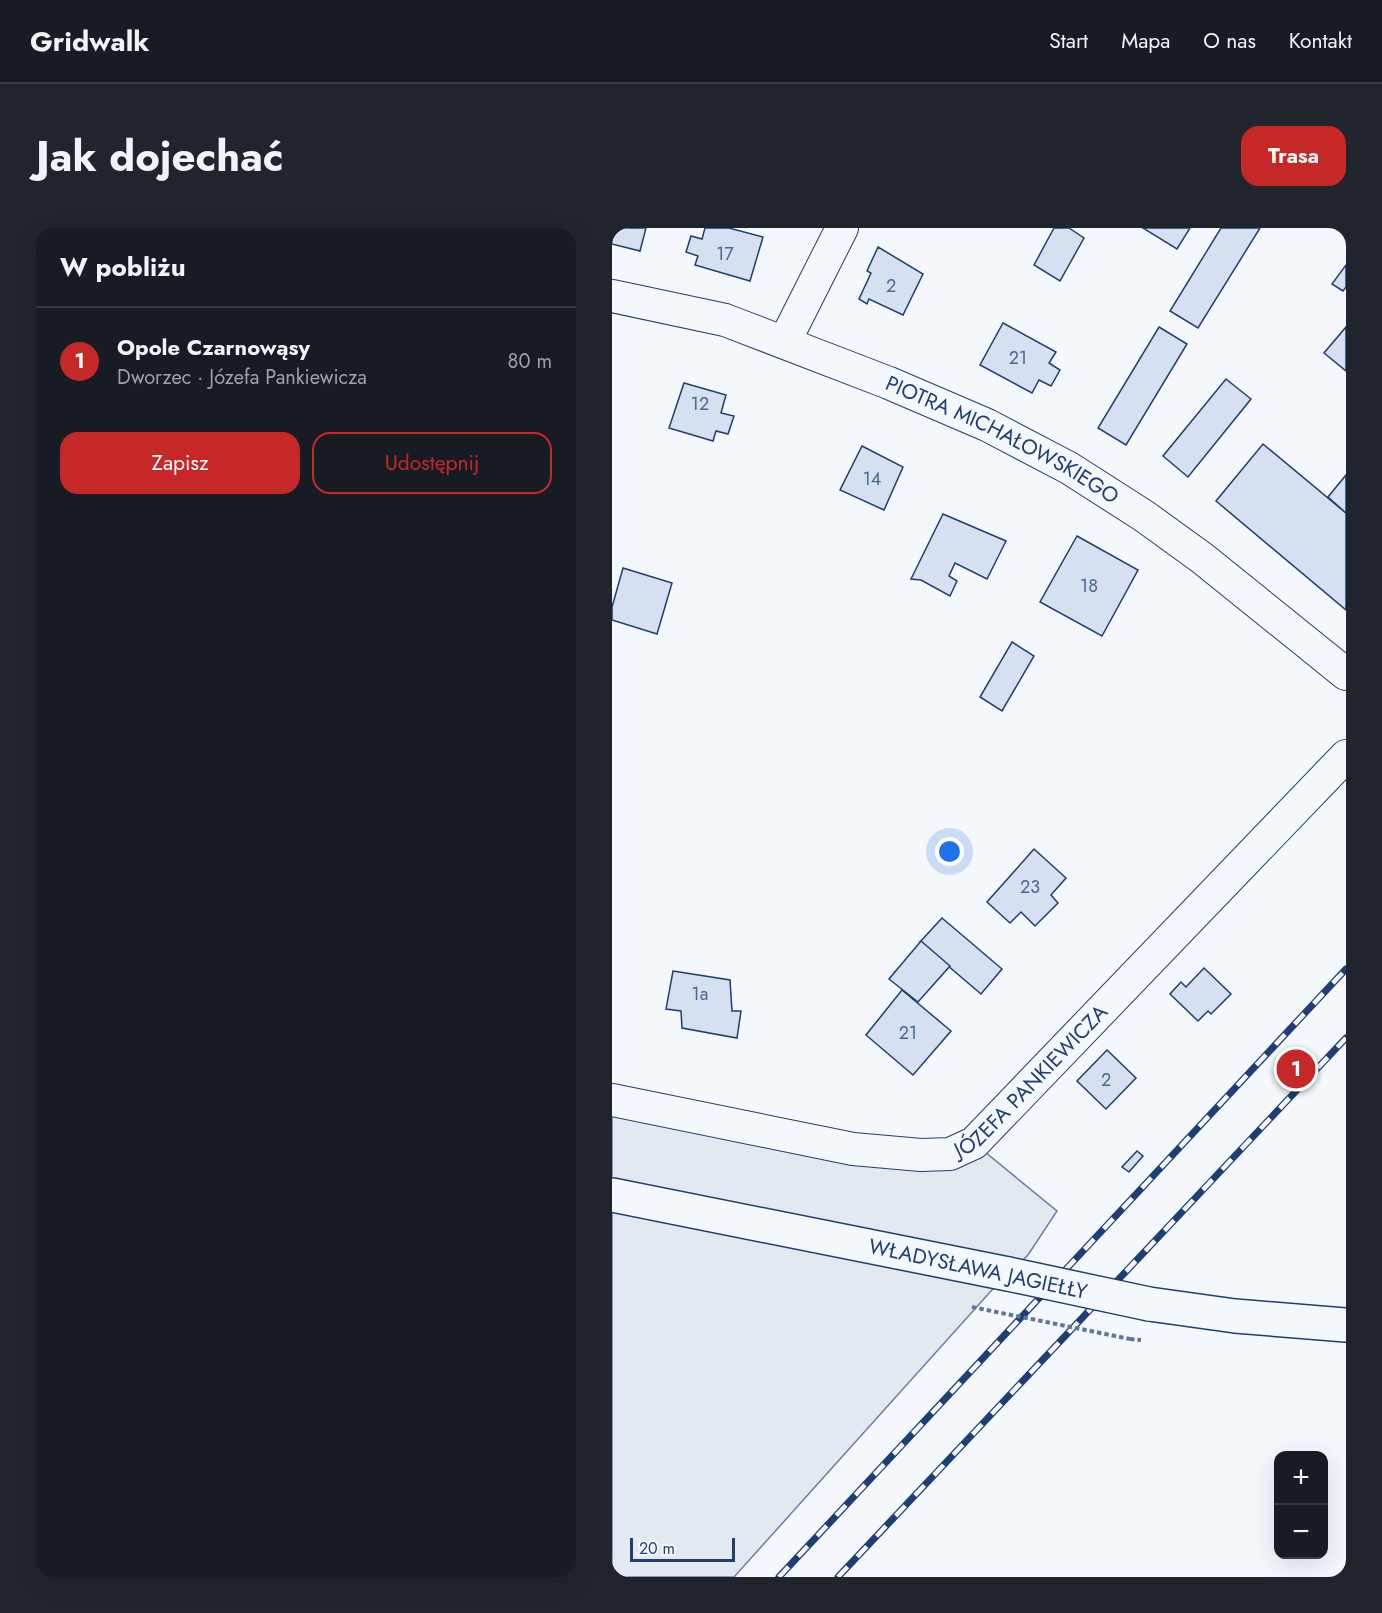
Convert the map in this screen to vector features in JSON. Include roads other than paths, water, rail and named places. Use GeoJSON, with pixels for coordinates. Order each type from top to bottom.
{"type":"FeatureCollection","features":[{"type":"Feature","properties":{"kind":"street"},"geometry":{"type":"LineString","coordinates":[[785,341],[842,228]]}},
{"type":"Feature","properties":{"kind":"street","name":"PIOTRA MICHAŁOWSKIEGO"},"geometry":{"type":"LineString","coordinates":[[612,296],[725,320],[785,341],[987,425],[1069,468],[1144,516],[1202,558],[1346,674]]}},
{"type":"Feature","properties":{"kind":"street","name":"JÓZEFA PANKIEWICZA"},"geometry":{"type":"LineString","coordinates":[[612,1100],[831,1144],[883,1152],[921,1155],[950,1154],[974,1143],[1346,756]]}},
{"type":"Feature","properties":{"kind":"street","name":"WŁADYSŁAWA JAGIEŁŁY"},"geometry":{"type":"LineString","coordinates":[[612,1194],[1149,1304],[1234,1316],[1346,1325]]}},
{"type":"Feature","properties":{"kind":"railway"},"geometry":{"type":"LineString","coordinates":[[779,1577],[1346,969]]}},
{"type":"Feature","properties":{"kind":"railway"},"geometry":{"type":"LineString","coordinates":[[838,1577],[1346,1038]]}},
{"type":"Feature","properties":{"kind":"place","name":"Opole Czarnowąsy"},"geometry":{"type":"Point","coordinates":[1296,1069]}}]}
